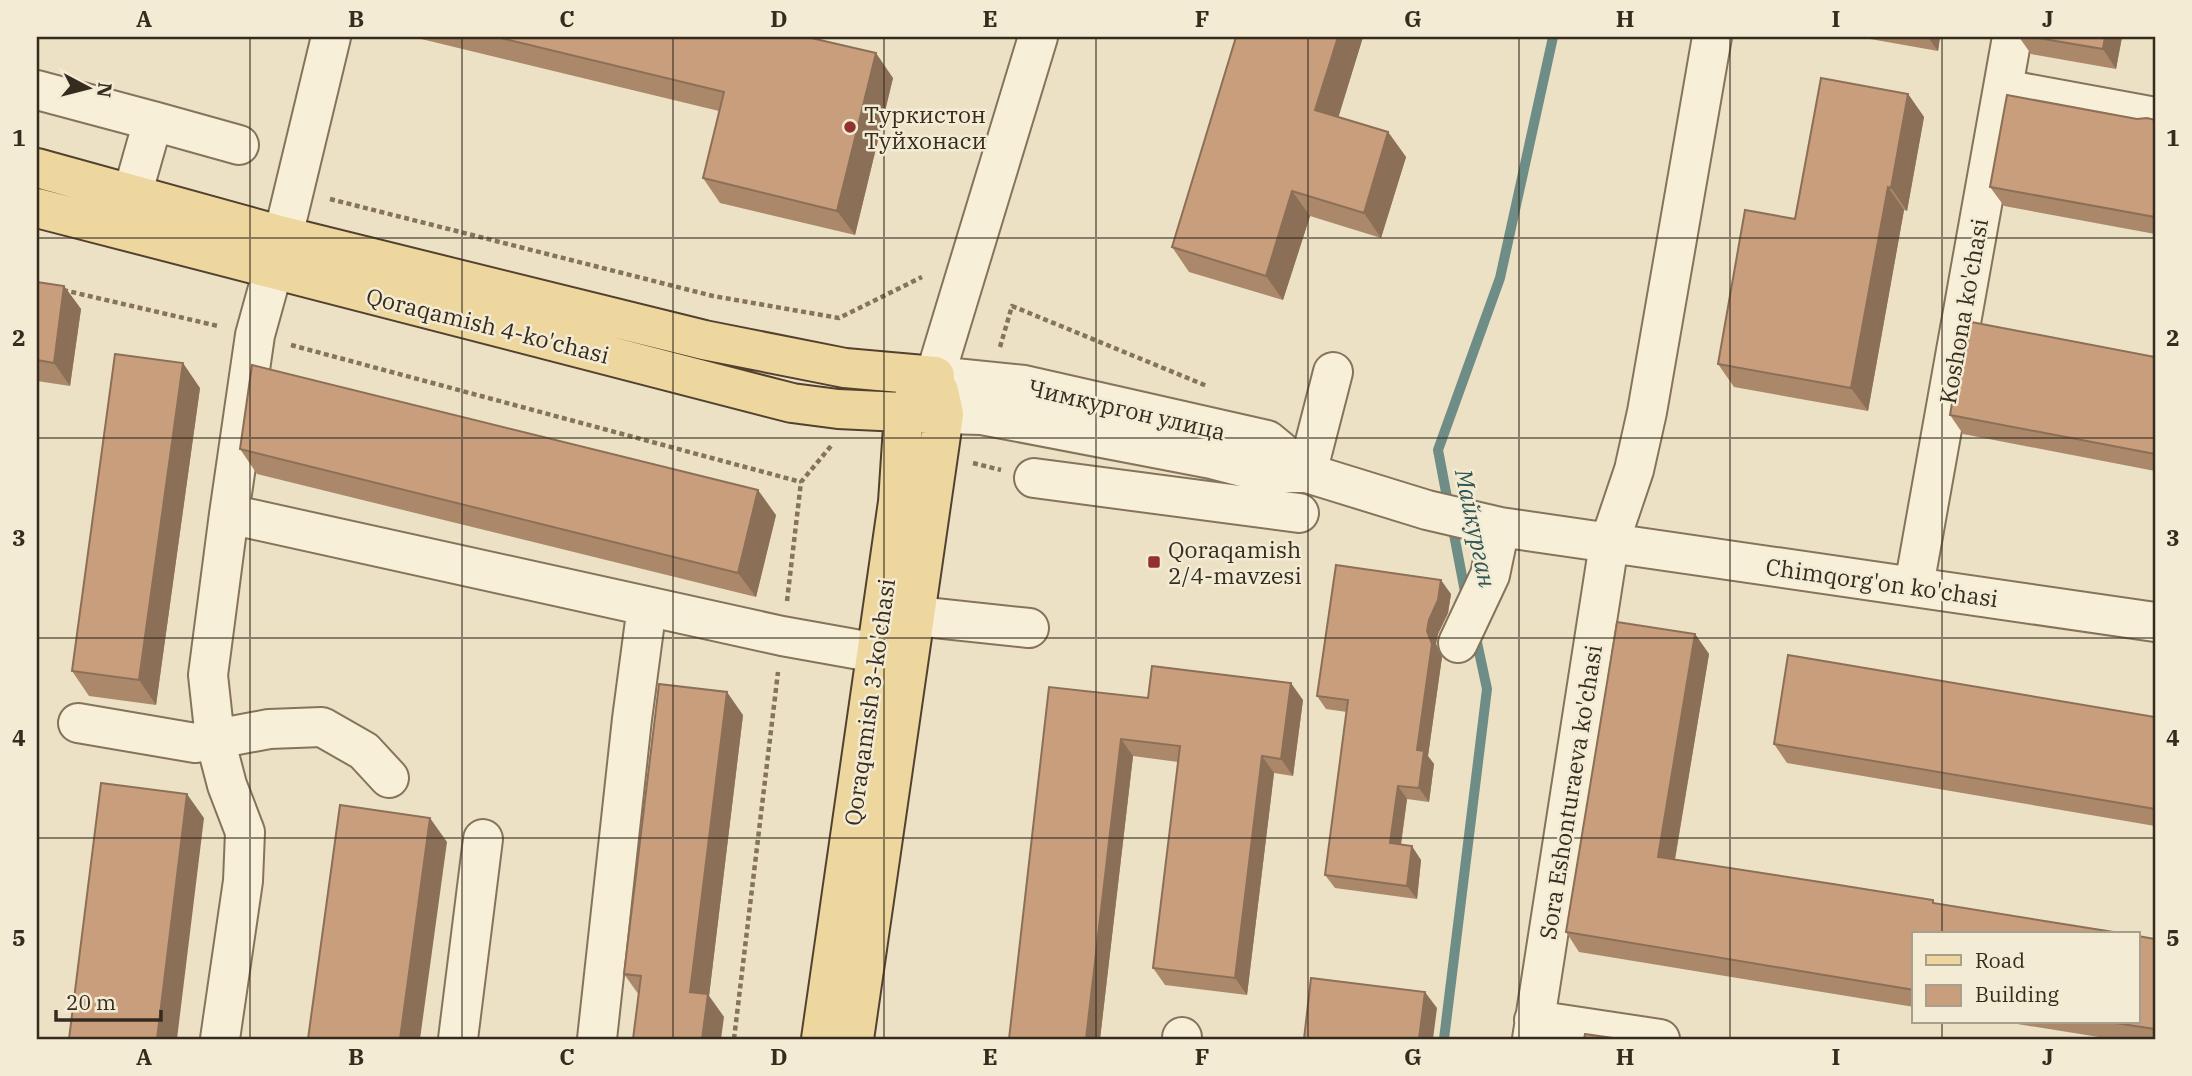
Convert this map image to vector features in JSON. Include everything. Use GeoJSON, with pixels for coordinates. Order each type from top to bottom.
{"type":"FeatureCollection","features":[{"type":"Feature","properties":{"kind":"main road","name":"Qoraqamish 4-ko'chasi"},"geometry":{"type":"LineString","coordinates":[[37,169],[132,195],[278,253],[792,403],[838,409],[944,414]]}},
{"type":"Feature","properties":{"kind":"main road","name":"Qoraqamish 4-ko'chasi"},"geometry":{"type":"LineString","coordinates":[[37,208],[278,253],[845,368],[935,376]]}},
{"type":"Feature","properties":{"kind":"main road"},"geometry":{"type":"LineString","coordinates":[[904,412],[935,376]]}},
{"type":"Feature","properties":{"kind":"main road","name":"Qoraqamish 3-ko'chasi"},"geometry":{"type":"LineString","coordinates":[[854,1039],[944,414],[935,376]]}},
{"type":"Feature","properties":{"kind":"main road","name":"Qoraqamish 3-ko'chasi"},"geometry":{"type":"LineString","coordinates":[[821,1039],[898,502],[904,412]]}},
{"type":"Feature","properties":{"kind":"street"},"geometry":{"type":"LineString","coordinates":[[220,1039],[243,881],[245,832],[227,785],[215,739],[208,675],[255,335],[331,37]]}},
{"type":"Feature","properties":{"kind":"street"},"geometry":{"type":"LineString","coordinates":[[935,376],[1038,37]]}},
{"type":"Feature","properties":{"kind":"street","name":"Sora Eshonturaeva ko'chasi"},"geometry":{"type":"LineString","coordinates":[[1533,1030],[1609,544],[1634,470],[1647,412],[1712,37]]}},
{"type":"Feature","properties":{"kind":"street","name":"Koshona ko'chasi"},"geometry":{"type":"LineString","coordinates":[[1914,586],[2012,37]]}},
{"type":"Feature","properties":{"kind":"street"},"geometry":{"type":"LineString","coordinates":[[2003,89],[2155,117]]}},
{"type":"Feature","properties":{"kind":"street"},"geometry":{"type":"LineString","coordinates":[[37,90],[239,145]]}},
{"type":"Feature","properties":{"kind":"street"},"geometry":{"type":"LineString","coordinates":[[132,195],[153,121]]}},
{"type":"Feature","properties":{"kind":"street"},"geometry":{"type":"LineString","coordinates":[[1307,473],[1333,372]]}},
{"type":"Feature","properties":{"kind":"street","name":"Чимкургон улица"},"geometry":{"type":"LineString","coordinates":[[935,376],[1024,385],[1267,440],[1307,473]]}},
{"type":"Feature","properties":{"kind":"street","name":"Чимкургон улица"},"geometry":{"type":"LineString","coordinates":[[944,414],[982,415],[1212,459],[1266,473],[1307,473],[1445,514],[1500,527],[1609,544]]}},
{"type":"Feature","properties":{"kind":"street"},"geometry":{"type":"LineString","coordinates":[[1034,478],[1299,513]]}},
{"type":"Feature","properties":{"kind":"street"},"geometry":{"type":"LineString","coordinates":[[229,514],[782,636],[877,653]]}},
{"type":"Feature","properties":{"kind":"street"},"geometry":{"type":"LineString","coordinates":[[1458,643],[1490,575],[1500,527]]}},
{"type":"Feature","properties":{"kind":"street","name":"Chimqorg'on ko'chasi"},"geometry":{"type":"LineString","coordinates":[[1609,544],[2155,622]]}},
{"type":"Feature","properties":{"kind":"street"},"geometry":{"type":"LineString","coordinates":[[597,1039],[647,606]]}},
{"type":"Feature","properties":{"kind":"street"},"geometry":{"type":"LineString","coordinates":[[916,616],[1029,628]]}},
{"type":"Feature","properties":{"kind":"street"},"geometry":{"type":"LineString","coordinates":[[78,723],[195,743],[269,729],[322,727],[364,751],[389,778]]}},
{"type":"Feature","properties":{"kind":"street"},"geometry":{"type":"LineString","coordinates":[[458,1039],[483,839]]}},
{"type":"Feature","properties":{"kind":"street"},"geometry":{"type":"LineString","coordinates":[[1533,1030],[1660,1039]]}},
{"type":"Feature","properties":{"kind":"path"},"geometry":{"type":"LineString","coordinates":[[293,190],[713,296],[839,318],[922,277]]}},
{"type":"Feature","properties":{"kind":"path"},"geometry":{"type":"LineString","coordinates":[[62,289],[255,335],[801,482]]}},
{"type":"Feature","properties":{"kind":"path"},"geometry":{"type":"LineString","coordinates":[[999,349],[1012,306],[1216,390]]}},
{"type":"Feature","properties":{"kind":"path"},"geometry":{"type":"LineString","coordinates":[[734,1039],[801,482],[834,442]]}},
{"type":"Feature","properties":{"kind":"path"},"geometry":{"type":"LineString","coordinates":[[974,454],[973,464],[1034,478]]}},
{"type":"Feature","properties":{"kind":"building"},"geometry":{"type":"Polygon","coordinates":[[[497,37],[807,37],[876,53],[837,211],[703,178],[724,92],[497,37]]]}},
{"type":"Feature","properties":{"kind":"building"},"geometry":{"type":"Polygon","coordinates":[[[1236,37],[1338,37],[1315,110],[1388,132],[1364,213],[1292,191],[1266,276],[1172,247],[1236,37]]]}},
{"type":"Feature","properties":{"kind":"building"},"geometry":{"type":"Polygon","coordinates":[[[2032,37],[2105,37],[2103,49],[2032,37]]]}},
{"type":"Feature","properties":{"kind":"building"},"geometry":{"type":"Polygon","coordinates":[[[1821,78],[1908,94],[1851,388],[1718,364],[1745,210],[1795,219],[1821,78]]]}},
{"type":"Feature","properties":{"kind":"building"},"geometry":{"type":"Polygon","coordinates":[[[2007,95],[2155,120],[2155,217],[1990,187],[2007,95]]]}},
{"type":"Feature","properties":{"kind":"building"},"geometry":{"type":"Polygon","coordinates":[[[37,282],[64,286],[54,363],[37,360],[37,282]]]}},
{"type":"Feature","properties":{"kind":"building"},"geometry":{"type":"Polygon","coordinates":[[[1966,321],[2155,357],[2155,454],[1950,415],[1966,321]]]}},
{"type":"Feature","properties":{"kind":"building"},"geometry":{"type":"Polygon","coordinates":[[[115,354],[183,363],[139,680],[72,671],[115,354]]]}},
{"type":"Feature","properties":{"kind":"building"},"geometry":{"type":"Polygon","coordinates":[[[252,365],[758,490],[738,573],[240,449],[252,365]]]}},
{"type":"Feature","properties":{"kind":"building"},"geometry":{"type":"Polygon","coordinates":[[[1336,565],[1441,580],[1438,600],[1427,631],[1432,644],[1417,750],[1424,751],[1419,788],[1398,786],[1390,843],[1412,846],[1407,886],[1325,875],[1348,700],[1317,696],[1336,565]]]}},
{"type":"Feature","properties":{"kind":"building"},"geometry":{"type":"Polygon","coordinates":[[[1617,622],[1695,634],[1658,857],[1933,900],[1933,903],[2114,932],[1912,932],[1912,990],[1566,932],[1617,622]]]}},
{"type":"Feature","properties":{"kind":"building"},"geometry":{"type":"Polygon","coordinates":[[[1788,655],[2155,717],[2155,809],[1774,744],[1788,655]]]}},
{"type":"Feature","properties":{"kind":"building"},"geometry":{"type":"Polygon","coordinates":[[[1152,666],[1291,683],[1281,759],[1262,756],[1235,978],[1153,968],[1180,746],[1121,739],[1086,1039],[1009,1039],[1049,687],[1148,698],[1152,666]]]}},
{"type":"Feature","properties":{"kind":"building"},"geometry":{"type":"Polygon","coordinates":[[[659,684],[727,692],[690,992],[708,994],[702,1039],[633,1039],[641,976],[624,974],[659,684]]]}},
{"type":"Feature","properties":{"kind":"building"},"geometry":{"type":"Polygon","coordinates":[[[101,783],[187,794],[157,1039],[69,1039],[101,783]]]}},
{"type":"Feature","properties":{"kind":"building"},"geometry":{"type":"Polygon","coordinates":[[[340,805],[430,818],[400,1039],[308,1039],[340,805]]]}},
{"type":"Feature","properties":{"kind":"building"},"geometry":{"type":"Polygon","coordinates":[[[2140,936],[2155,939],[2155,1029],[2122,1024],[2140,1024],[2140,936]]]}},
{"type":"Feature","properties":{"kind":"building"},"geometry":{"type":"Polygon","coordinates":[[[1311,978],[1425,992],[1419,1039],[1304,1039],[1311,978]]]}},
{"type":"Feature","properties":{"kind":"building"},"geometry":{"type":"Polygon","coordinates":[[[1585,1034],[1620,1039],[1584,1039],[1585,1034]]]}},
{"type":"Feature","properties":{"kind":"waterway","name":"Майкурган"},"geometry":{"type":"LineString","coordinates":[[1449,508],[1438,450],[1500,278],[1553,37]]}},
{"type":"Feature","properties":{"kind":"waterway","name":"Майкурган"},"geometry":{"type":"LineString","coordinates":[[1452,524],[1466,597]]}},
{"type":"Feature","properties":{"kind":"waterway","name":"Майкурган"},"geometry":{"type":"LineString","coordinates":[[1444,1039],[1487,689],[1475,633]]}},
{"type":"Feature","properties":{"kind":"place","name":"Туркистон Туйхонаси"},"geometry":{"type":"Point","coordinates":[850,127]}},
{"type":"Feature","properties":{"kind":"place","name":"Qoraqamish 2/4-mavzesi"},"geometry":{"type":"Point","coordinates":[1154,562]}}]}
